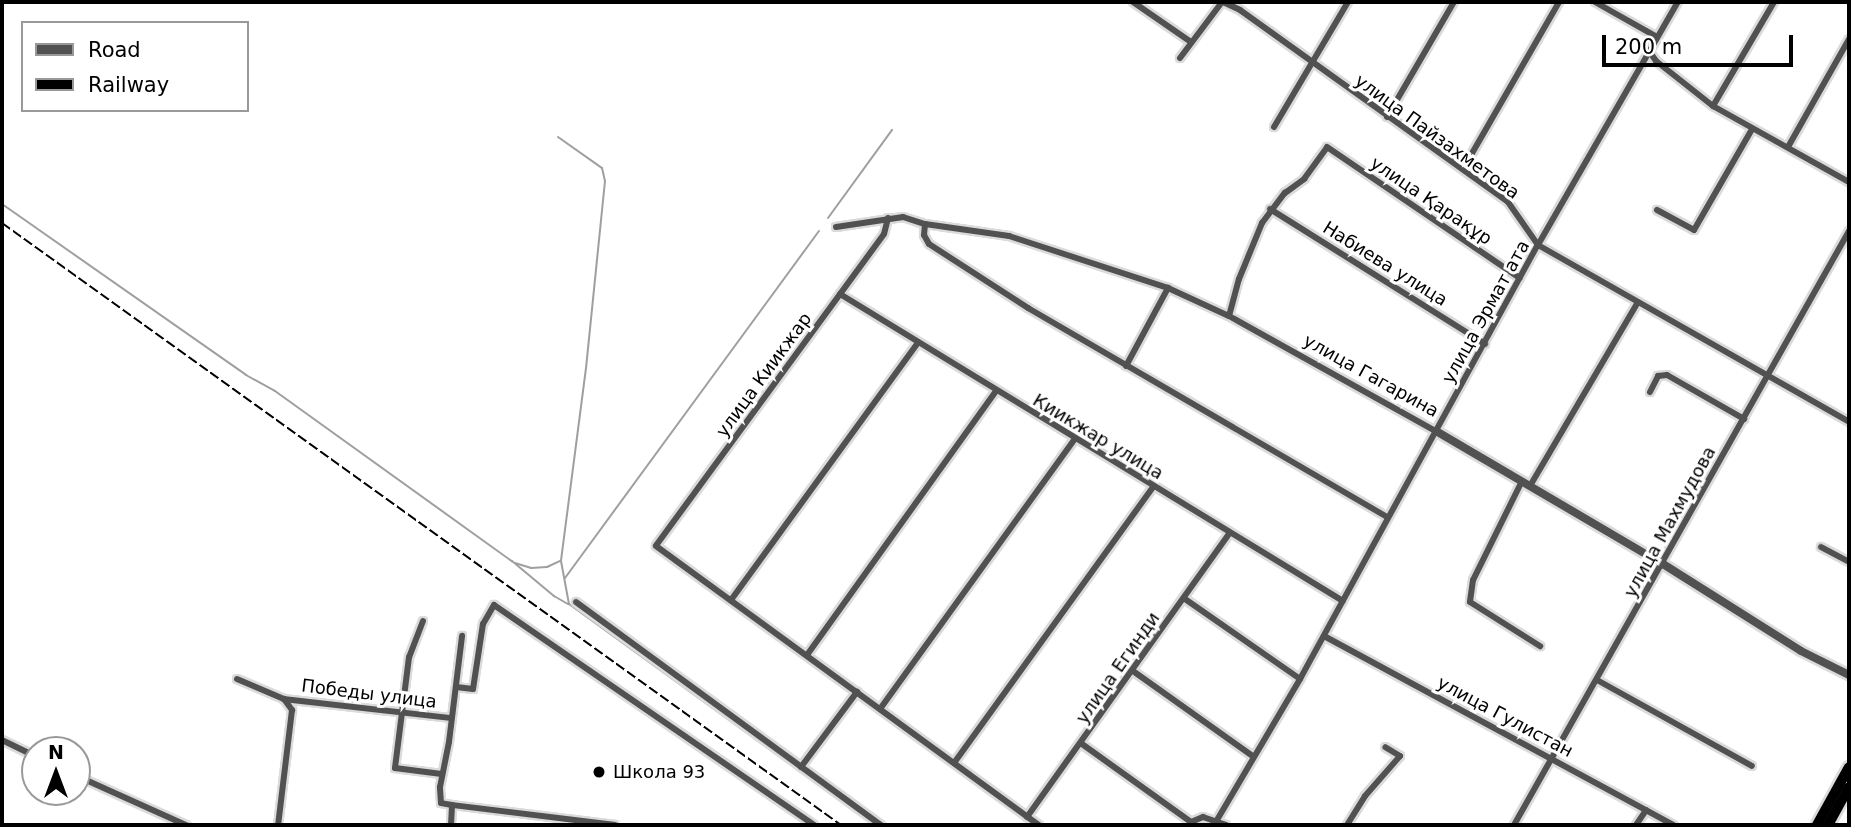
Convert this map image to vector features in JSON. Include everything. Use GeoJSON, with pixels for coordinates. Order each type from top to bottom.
{"type":"FeatureCollection","features":[{"type":"Feature","properties":{"kind":"highway"},"geometry":{"type":"LineString","coordinates":[[1818,825],[1849,767]]}},
{"type":"Feature","properties":{"kind":"highway"},"geometry":{"type":"LineString","coordinates":[[1828,825],[1849,787]]}},
{"type":"Feature","properties":{"kind":"street"},"geometry":{"type":"LineString","coordinates":[[1133,2],[1191,42]]}},
{"type":"Feature","properties":{"kind":"street","name":"улица Пайзахметова"},"geometry":{"type":"LineString","coordinates":[[1180,58],[1222,2],[1240,10],[1508,202],[1538,245],[1849,422]]}},
{"type":"Feature","properties":{"kind":"street"},"geometry":{"type":"LineString","coordinates":[[1240,10],[1245,2]]}},
{"type":"Feature","properties":{"kind":"street"},"geometry":{"type":"LineString","coordinates":[[1274,127],[1348,2]]}},
{"type":"Feature","properties":{"kind":"street"},"geometry":{"type":"LineString","coordinates":[[1387,117],[1454,2]]}},
{"type":"Feature","properties":{"kind":"street"},"geometry":{"type":"LineString","coordinates":[[1463,169],[1559,2]]}},
{"type":"Feature","properties":{"kind":"street"},"geometry":{"type":"LineString","coordinates":[[1595,2],[1657,37]]}},
{"type":"Feature","properties":{"kind":"street","name":"улица Эрмат ата"},"geometry":{"type":"LineString","coordinates":[[1217,820],[1300,679],[1538,245],[1678,2]]}},
{"type":"Feature","properties":{"kind":"street"},"geometry":{"type":"LineString","coordinates":[[1713,106],[1774,2]]}},
{"type":"Feature","properties":{"kind":"street"},"geometry":{"type":"LineString","coordinates":[[1788,147],[1849,39]]}},
{"type":"Feature","properties":{"kind":"street"},"geometry":{"type":"LineString","coordinates":[[1649,51],[1656,61],[1713,106],[1849,182]]}},
{"type":"Feature","properties":{"kind":"street"},"geometry":{"type":"LineString","coordinates":[[1657,210],[1693,230],[1752,129]]}},
{"type":"Feature","properties":{"kind":"street","name":"улица Қарақұр"},"geometry":{"type":"LineString","coordinates":[[1270,209],[1285,192],[1304,179],[1327,147],[1520,278]]}},
{"type":"Feature","properties":{"kind":"street"},"geometry":{"type":"LineString","coordinates":[[1229,316],[1239,279],[1270,209]]}},
{"type":"Feature","properties":{"kind":"street","name":"Набиева улица"},"geometry":{"type":"LineString","coordinates":[[1270,209],[1485,344]]}},
{"type":"Feature","properties":{"kind":"street","name":"улица Гагарина"},"geometry":{"type":"LineString","coordinates":[[836,227],[903,216],[925,224],[1009,236],[1168,288],[1229,316],[1436,431],[1662,564],[1801,651],[1849,675]]}},
{"type":"Feature","properties":{"kind":"street","name":"улица Киикжар"},"geometry":{"type":"LineString","coordinates":[[731,600],[656,546],[884,234],[888,218]]}},
{"type":"Feature","properties":{"kind":"street"},"geometry":{"type":"LineString","coordinates":[[925,224],[924,235],[929,244],[1126,366],[1387,517]]}},
{"type":"Feature","properties":{"kind":"street","name":"улица Махмудова"},"geometry":{"type":"LineString","coordinates":[[1514,825],[1849,231]]}},
{"type":"Feature","properties":{"kind":"street"},"geometry":{"type":"LineString","coordinates":[[1126,366],[1168,288]]}},
{"type":"Feature","properties":{"kind":"street","name":"Киикжар улица"},"geometry":{"type":"LineString","coordinates":[[839,294],[1343,601]]}},
{"type":"Feature","properties":{"kind":"street"},"geometry":{"type":"LineString","coordinates":[[1540,646],[1470,602],[1473,580],[1526,484],[1638,302]]}},
{"type":"Feature","properties":{"kind":"street"},"geometry":{"type":"LineString","coordinates":[[918,342],[731,600],[1039,825]]}},
{"type":"Feature","properties":{"kind":"street"},"geometry":{"type":"LineString","coordinates":[[1650,392],[1658,376],[1667,374],[1744,419]]}},
{"type":"Feature","properties":{"kind":"street"},"geometry":{"type":"LineString","coordinates":[[807,655],[996,391]]}},
{"type":"Feature","properties":{"kind":"street"},"geometry":{"type":"LineString","coordinates":[[880,709],[1074,439]]}},
{"type":"Feature","properties":{"kind":"street"},"geometry":{"type":"LineString","coordinates":[[954,763],[1153,487]]}},
{"type":"Feature","properties":{"kind":"street","name":"улица Егинди"},"geometry":{"type":"LineString","coordinates":[[1027,817],[1082,744],[1229,534]]}},
{"type":"Feature","properties":{"kind":"street"},"geometry":{"type":"LineString","coordinates":[[1821,547],[1849,562]]}},
{"type":"Feature","properties":{"kind":"street"},"geometry":{"type":"LineString","coordinates":[[1185,598],[1300,679]]}},
{"type":"Feature","properties":{"kind":"street"},"geometry":{"type":"LineString","coordinates":[[576,602],[881,825]]}},
{"type":"Feature","properties":{"kind":"street"},"geometry":{"type":"LineString","coordinates":[[456,687],[473,689],[483,624],[494,605],[814,825]]}},
{"type":"Feature","properties":{"kind":"street"},"geometry":{"type":"LineString","coordinates":[[423,621],[409,657],[395,768],[442,774]]}},
{"type":"Feature","properties":{"kind":"street"},"geometry":{"type":"LineString","coordinates":[[462,635],[442,774],[441,803],[615,825]]}},
{"type":"Feature","properties":{"kind":"street","name":"улица Гулистан"},"geometry":{"type":"LineString","coordinates":[[1324,635],[1673,825]]}},
{"type":"Feature","properties":{"kind":"street","name":"улица Егинди"},"geometry":{"type":"LineString","coordinates":[[1133,671],[1254,757]]}},
{"type":"Feature","properties":{"kind":"street","name":"Победы улица"},"geometry":{"type":"LineString","coordinates":[[237,679],[284,699],[451,718]]}},
{"type":"Feature","properties":{"kind":"street"},"geometry":{"type":"LineString","coordinates":[[1597,680],[1752,766]]}},
{"type":"Feature","properties":{"kind":"street"},"geometry":{"type":"LineString","coordinates":[[801,767],[857,692]]}},
{"type":"Feature","properties":{"kind":"street"},"geometry":{"type":"LineString","coordinates":[[278,825],[292,710],[284,699]]}},
{"type":"Feature","properties":{"kind":"street"},"geometry":{"type":"LineString","coordinates":[[2,740],[21,749]]}},
{"type":"Feature","properties":{"kind":"street"},"geometry":{"type":"LineString","coordinates":[[1082,744],[1190,823],[1203,817],[1226,825]]}},
{"type":"Feature","properties":{"kind":"street"},"geometry":{"type":"LineString","coordinates":[[1347,825],[1364,796],[1400,755],[1385,747]]}},
{"type":"Feature","properties":{"kind":"street"},"geometry":{"type":"LineString","coordinates":[[91,782],[186,825]]}},
{"type":"Feature","properties":{"kind":"street"},"geometry":{"type":"LineString","coordinates":[[451,825],[452,805]]}},
{"type":"Feature","properties":{"kind":"street"},"geometry":{"type":"LineString","coordinates":[[1636,825],[1646,810]]}},
{"type":"Feature","properties":{"kind":"waterway"},"geometry":{"type":"LineString","coordinates":[[828,218],[892,130]]}},
{"type":"Feature","properties":{"kind":"waterway"},"geometry":{"type":"LineString","coordinates":[[558,137],[602,168],[605,181],[586,368],[561,561],[569,604],[874,825]]}},
{"type":"Feature","properties":{"kind":"waterway"},"geometry":{"type":"LineString","coordinates":[[2,204],[246,375],[275,391],[568,604]]}},
{"type":"Feature","properties":{"kind":"waterway"},"geometry":{"type":"LineString","coordinates":[[565,578],[819,231]]}},
{"type":"Feature","properties":{"kind":"waterway"},"geometry":{"type":"LineString","coordinates":[[515,563],[531,568],[547,567],[560,561]]}},
{"type":"Feature","properties":{"kind":"railway"},"geometry":{"type":"LineString","coordinates":[[2,223],[841,825]]}},
{"type":"Feature","properties":{"kind":"place","name":"Школа 93"},"geometry":{"type":"Point","coordinates":[599,772]}}]}
